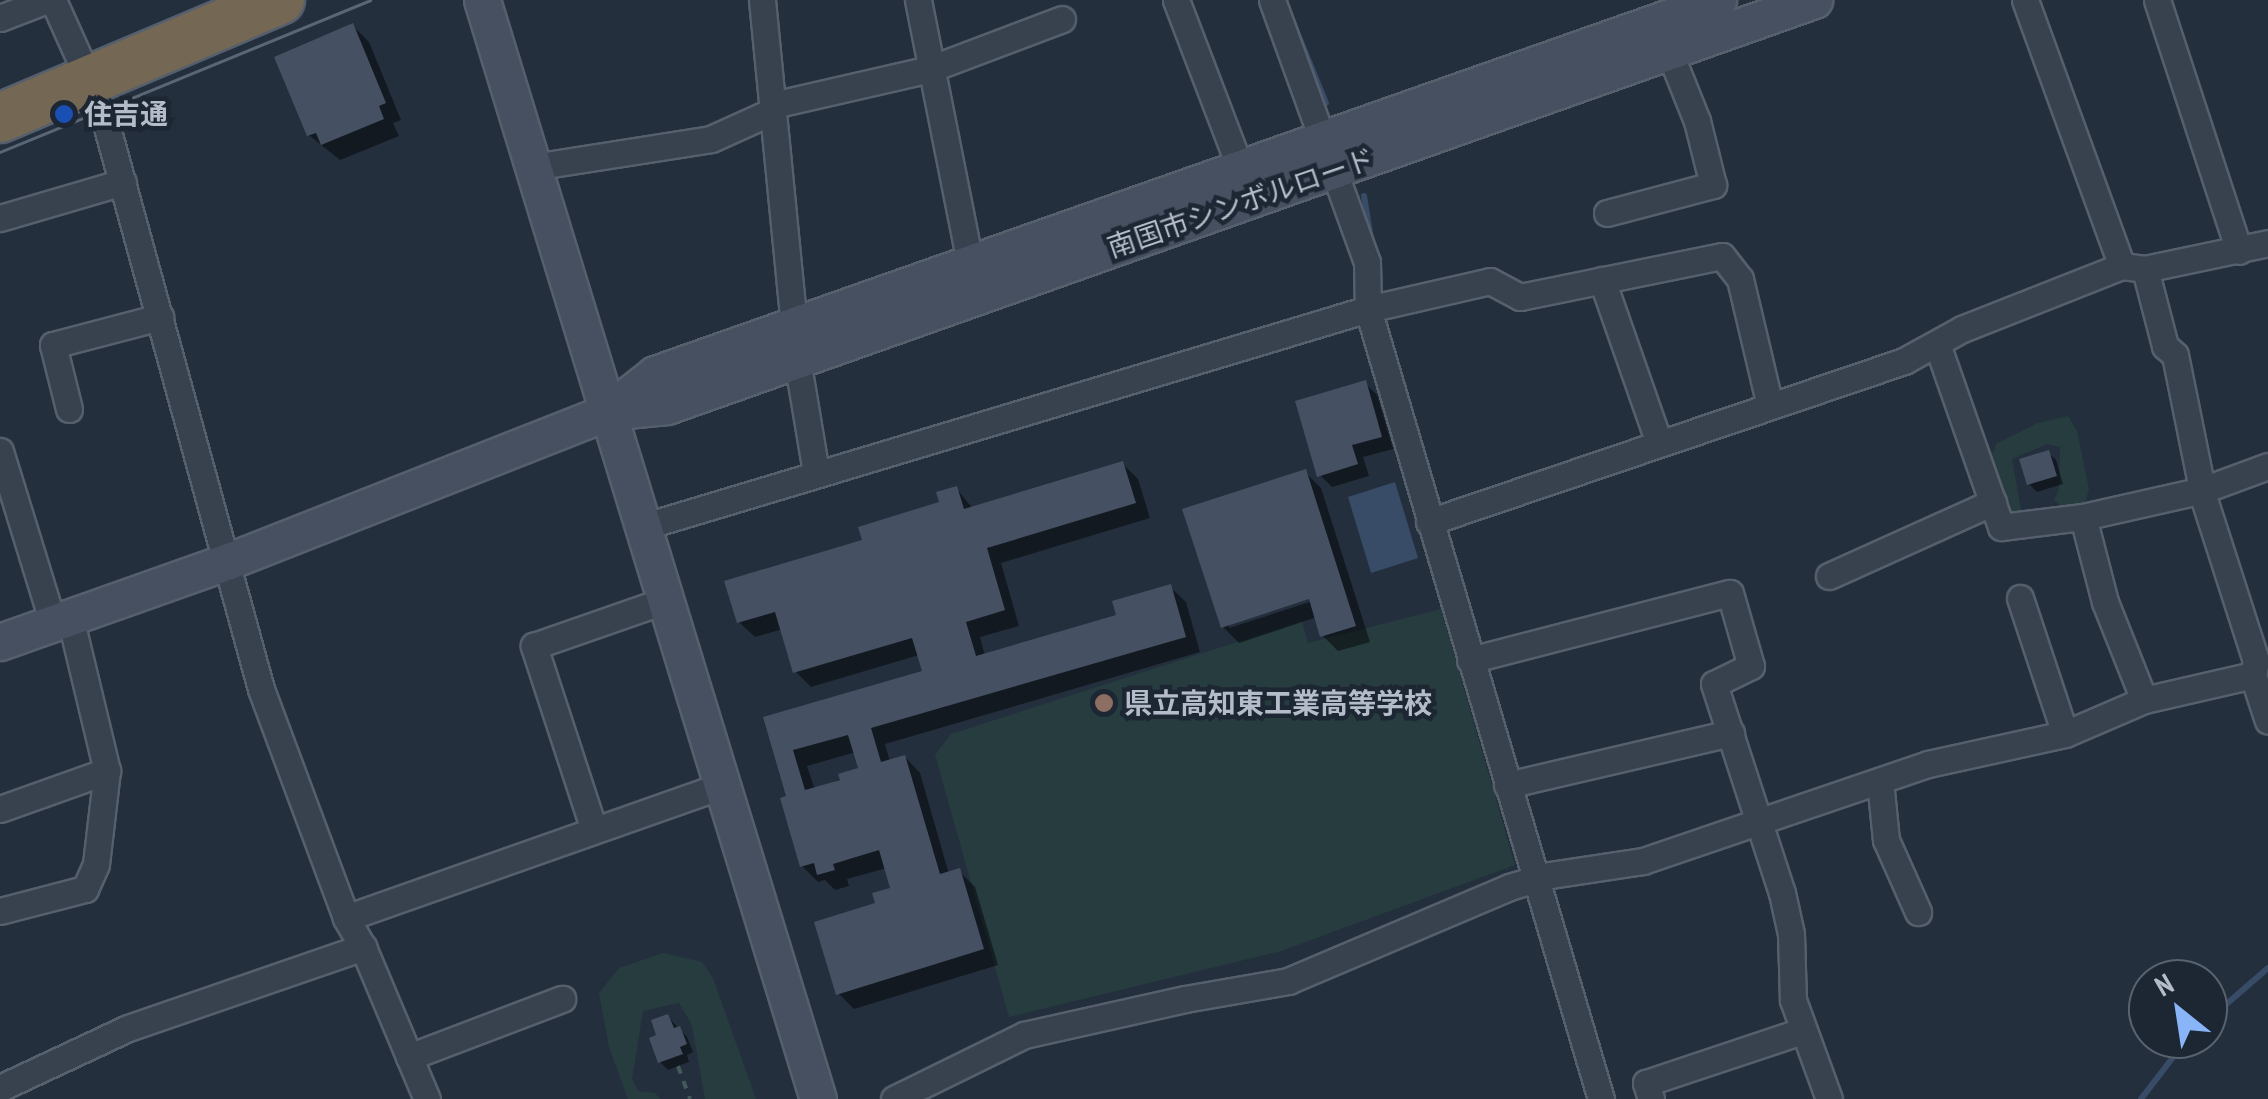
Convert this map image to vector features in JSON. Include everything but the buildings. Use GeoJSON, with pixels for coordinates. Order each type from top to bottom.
{"type":"FeatureCollection","features":[{"type":"Feature","properties":{"kind":"highway"},"geometry":{"type":"LineString","coordinates":[[0,118],[280,0]]}},
{"type":"Feature","properties":{"kind":"street"},"geometry":{"type":"LineString","coordinates":[[0,18],[50,0],[102,109],[229,560],[235,605],[261,689],[346,918],[363,947],[427,1099]]}},
{"type":"Feature","properties":{"kind":"street"},"geometry":{"type":"LineString","coordinates":[[482,0],[818,1099]]}},
{"type":"Feature","properties":{"kind":"street"},"geometry":{"type":"LineString","coordinates":[[762,0],[796,342],[816,472]]}},
{"type":"Feature","properties":{"kind":"street"},"geometry":{"type":"LineString","coordinates":[[918,0],[970,263]]}},
{"type":"Feature","properties":{"kind":"street"},"geometry":{"type":"LineString","coordinates":[[1176,0],[1240,168]]}},
{"type":"Feature","properties":{"kind":"street"},"geometry":{"type":"LineString","coordinates":[[1272,0],[1367,262],[1368,308],[1600,1099]]}},
{"type":"Feature","properties":{"kind":"street","name":"南国市シンボルロード"},"geometry":{"type":"LineString","coordinates":[[607,412],[655,374],[796,342],[1330,154],[1718,0]]}},
{"type":"Feature","properties":{"kind":"street","name":"南国市シンボルロード"},"geometry":{"type":"LineString","coordinates":[[607,412],[667,406],[970,263],[1240,168],[1330,154],[1669,51],[1814,0]]}},
{"type":"Feature","properties":{"kind":"street"},"geometry":{"type":"LineString","coordinates":[[2025,0],[2165,346],[2175,355],[2202,490],[2256,661],[2253,674],[2268,720]]}},
{"type":"Feature","properties":{"kind":"street"},"geometry":{"type":"LineString","coordinates":[[2157,0],[2238,250]]}},
{"type":"Feature","properties":{"kind":"street"},"geometry":{"type":"LineString","coordinates":[[533,168],[711,139],[773,108],[930,69],[1062,20]]}},
{"type":"Feature","properties":{"kind":"street"},"geometry":{"type":"LineString","coordinates":[[1607,213],[1714,185],[1696,121],[1669,51]]}},
{"type":"Feature","properties":{"kind":"street"},"geometry":{"type":"LineString","coordinates":[[0,218],[122,182]]}},
{"type":"Feature","properties":{"kind":"street"},"geometry":{"type":"LineString","coordinates":[[1429,522],[1904,362],[1962,329],[2133,268],[2268,243]]}},
{"type":"Feature","properties":{"kind":"street"},"geometry":{"type":"LineString","coordinates":[[642,526],[1368,308],[1490,281],[1520,297],[1722,256],[1740,279],[1770,406]]}},
{"type":"Feature","properties":{"kind":"street"},"geometry":{"type":"LineString","coordinates":[[1602,280],[1659,443]]}},
{"type":"Feature","properties":{"kind":"street"},"geometry":{"type":"LineString","coordinates":[[69,409],[53,345],[160,317]]}},
{"type":"Feature","properties":{"kind":"street"},"geometry":{"type":"LineString","coordinates":[[1936,344],[2001,526],[2082,517],[2202,490],[2268,466]]}},
{"type":"Feature","properties":{"kind":"street"},"geometry":{"type":"LineString","coordinates":[[0,642],[229,560],[607,412]]}},
{"type":"Feature","properties":{"kind":"street"},"geometry":{"type":"LineString","coordinates":[[0,451],[62,620],[108,771],[96,864],[85,889],[0,911]]}},
{"type":"Feature","properties":{"kind":"street"},"geometry":{"type":"LineString","coordinates":[[1829,576],[1992,502]]}},
{"type":"Feature","properties":{"kind":"street"},"geometry":{"type":"LineString","coordinates":[[2082,517],[2105,602],[2144,700]]}},
{"type":"Feature","properties":{"kind":"street"},"geometry":{"type":"LineString","coordinates":[[1470,660],[1730,592],[1751,666],[1714,684],[1760,823],[1790,934],[1793,1000],[1829,1099]]}},
{"type":"Feature","properties":{"kind":"street"},"geometry":{"type":"LineString","coordinates":[[2020,598],[2065,734]]}},
{"type":"Feature","properties":{"kind":"street"},"geometry":{"type":"LineString","coordinates":[[594,830],[534,646],[666,600]]}},
{"type":"Feature","properties":{"kind":"street"},"geometry":{"type":"LineString","coordinates":[[894,1099],[1024,1035],[1168,1002],[1288,982],[1534,879],[1643,861],[1928,764],[2065,734],[2144,700],[2253,674]]}},
{"type":"Feature","properties":{"kind":"street"},"geometry":{"type":"LineString","coordinates":[[1506,786],[1731,733]]}},
{"type":"Feature","properties":{"kind":"street"},"geometry":{"type":"LineString","coordinates":[[0,808],[108,771]]}},
{"type":"Feature","properties":{"kind":"street"},"geometry":{"type":"LineString","coordinates":[[1880,781],[1886,840],[1918,912]]}},
{"type":"Feature","properties":{"kind":"street"},"geometry":{"type":"LineString","coordinates":[[346,918],[724,785]]}},
{"type":"Feature","properties":{"kind":"street"},"geometry":{"type":"LineString","coordinates":[[7,1090],[128,1028],[363,947]]}},
{"type":"Feature","properties":{"kind":"street"},"geometry":{"type":"LineString","coordinates":[[409,1057],[562,1000]]}},
{"type":"Feature","properties":{"kind":"street"},"geometry":{"type":"LineString","coordinates":[[1651,1099],[1646,1083],[1802,1031]]}},
{"type":"Feature","properties":{"kind":"path"},"geometry":{"type":"LineString","coordinates":[[678,1066],[690,1099]]}},
{"type":"Feature","properties":{"kind":"green space"},"geometry":{"type":"Polygon","coordinates":[[[2068,416],[2077,431],[2089,489],[2084,506],[2066,510],[2054,500],[2059,489],[2060,447],[2047,444],[2012,459],[2022,515],[2008,517],[1999,496],[1992,454],[1997,443],[2038,423],[2068,416]]]}},
{"type":"Feature","properties":{"kind":"green space"},"geometry":{"type":"Polygon","coordinates":[[[1441,609],[1515,865],[1281,951],[1009,1017],[935,755],[951,734],[1302,621],[1308,643],[1441,609]]]}},
{"type":"Feature","properties":{"kind":"green space"},"geometry":{"type":"Polygon","coordinates":[[[663,953],[702,962],[713,978],[756,1099],[705,1099],[692,1025],[679,1003],[643,1011],[632,1079],[638,1091],[655,1093],[661,1099],[628,1099],[609,1047],[599,993],[619,968],[663,953]]]}},
{"type":"Feature","properties":{"kind":"water"},"geometry":{"type":"Polygon","coordinates":[[[1395,482],[1418,558],[1371,573],[1348,497],[1395,482]]]}},
{"type":"Feature","properties":{"kind":"waterway"},"geometry":{"type":"LineString","coordinates":[[1290,15],[1326,103]]}},
{"type":"Feature","properties":{"kind":"waterway"},"geometry":{"type":"LineString","coordinates":[[1364,196],[1371,239]]}},
{"type":"Feature","properties":{"kind":"waterway"},"geometry":{"type":"LineString","coordinates":[[2228,1003],[2268,968]]}},
{"type":"Feature","properties":{"kind":"waterway"},"geometry":{"type":"LineString","coordinates":[[2141,1099],[2172,1059]]}},
{"type":"Feature","properties":{"kind":"tram line"},"geometry":{"type":"LineString","coordinates":[[0,152],[370,0]]}},
{"type":"Feature","properties":{"kind":"place","name":"住吉通"},"geometry":{"type":"Point","coordinates":[64,114]}},
{"type":"Feature","properties":{"kind":"place","name":"県立高知東工業高等学校"},"geometry":{"type":"Point","coordinates":[1104,703]}}]}
